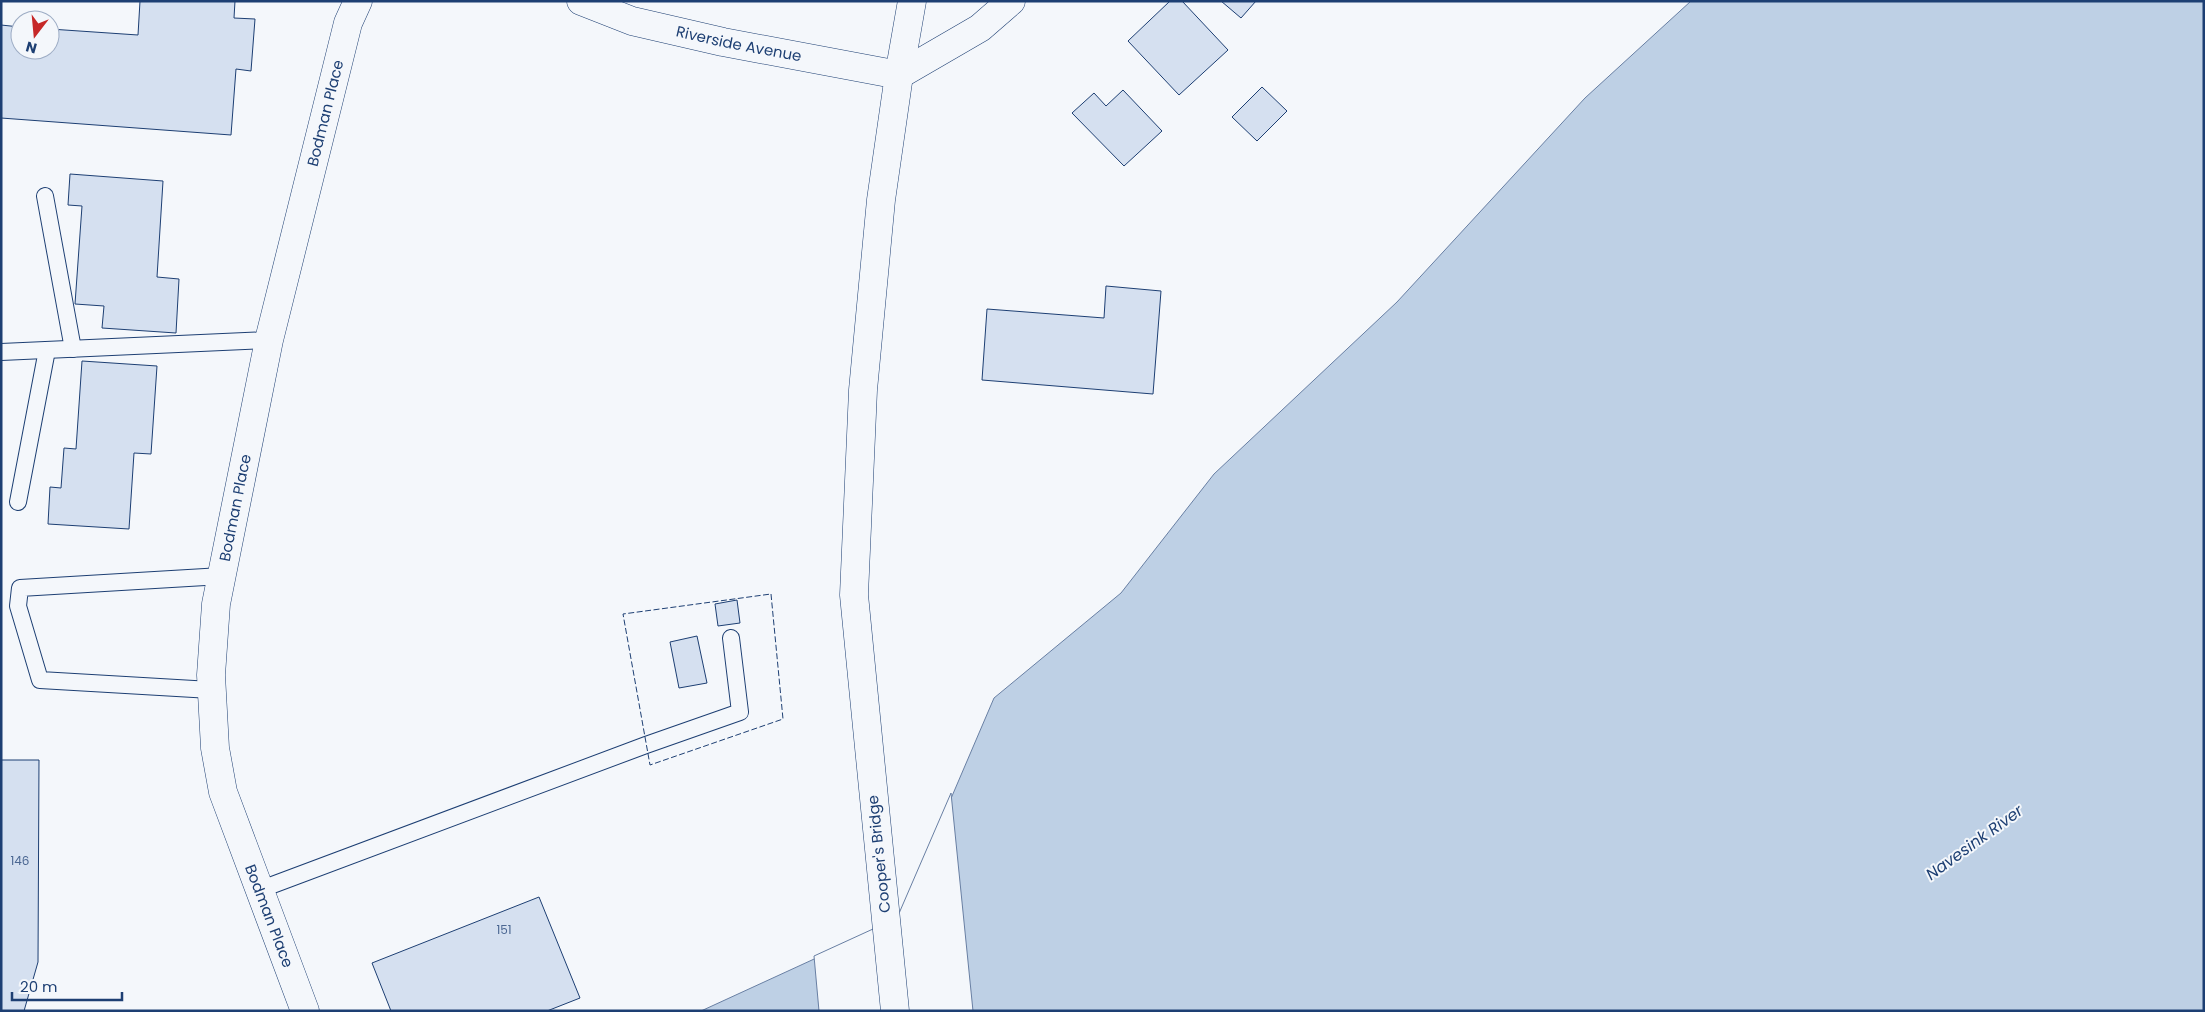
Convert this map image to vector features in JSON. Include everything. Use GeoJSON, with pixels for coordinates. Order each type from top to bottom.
{"type":"FeatureCollection","features":[{"type":"Feature","properties":{"kind":"main road","name":"Bodman Place"},"geometry":{"type":"LineString","coordinates":[[305,1011],[222,792],[215,748],[212,690],[216,604],[269,340],[348,23],[358,1]]}},
{"type":"Feature","properties":{"kind":"main road","name":"Riverside Avenue"},"geometry":{"type":"LineString","coordinates":[[581,1],[621,9],[632,21],[723,42],[899,75]]}},
{"type":"Feature","properties":{"kind":"main road","name":"Cooper's Bridge"},"geometry":{"type":"LineString","coordinates":[[895,1011],[854,595],[864,390],[882,200],[899,75],[912,1]]}},
{"type":"Feature","properties":{"kind":"main road"},"geometry":{"type":"LineString","coordinates":[[899,75],[980,28],[1011,1]]}},
{"type":"Feature","properties":{"kind":"lane"},"geometry":{"type":"LineString","coordinates":[[45,196],[73,349]]}},
{"type":"Feature","properties":{"kind":"lane"},"geometry":{"type":"LineString","coordinates":[[1,352],[269,340]]}},
{"type":"Feature","properties":{"kind":"lane"},"geometry":{"type":"LineString","coordinates":[[18,502],[47,350]]}},
{"type":"Feature","properties":{"kind":"lane"},"geometry":{"type":"LineString","coordinates":[[212,690],[40,680],[18,606],[20,588],[222,576]]}},
{"type":"Feature","properties":{"kind":"lane"},"geometry":{"type":"LineString","coordinates":[[259,890],[646,745],[740,712],[731,638]]}},
{"type":"Feature","properties":{"kind":"water","name":"Navesink River"},"geometry":{"type":"Polygon","coordinates":[[[1691,1],[2204,1],[2204,1011],[701,1011],[899,920],[994,698],[1121,593],[1214,474],[1397,302],[1585,98],[1691,1]]]}},
{"type":"Feature","properties":{"kind":"pier"},"geometry":{"type":"Polygon","coordinates":[[[951,793],[973,1011],[819,1011],[814,956],[897,918],[951,793]]]}},
{"type":"Feature","properties":{"kind":"building"},"geometry":{"type":"Polygon","coordinates":[[[140,1],[235,1],[234,18],[255,19],[251,71],[236,69],[231,135],[1,118],[1,25],[10,26],[10,60],[60,60],[60,30],[138,35],[140,1]]]}},
{"type":"Feature","properties":{"kind":"building"},"geometry":{"type":"Polygon","coordinates":[[[1170,1],[1182,1],[1228,50],[1179,95],[1128,41],[1170,1]]]}},
{"type":"Feature","properties":{"kind":"building"},"geometry":{"type":"Polygon","coordinates":[[[1221,1],[1256,1],[1241,18],[1221,1]]]}},
{"type":"Feature","properties":{"kind":"building"},"geometry":{"type":"Polygon","coordinates":[[[1262,87],[1287,111],[1257,141],[1232,117],[1262,87]]]}},
{"type":"Feature","properties":{"kind":"building"},"geometry":{"type":"Polygon","coordinates":[[[1123,90],[1162,131],[1124,166],[1072,113],[1094,93],[1106,106],[1123,90]]]}},
{"type":"Feature","properties":{"kind":"building"},"geometry":{"type":"Polygon","coordinates":[[[70,174],[163,181],[157,277],[179,279],[176,333],[102,328],[104,306],[75,304],[82,206],[68,205],[70,174]]]}},
{"type":"Feature","properties":{"kind":"building"},"geometry":{"type":"Polygon","coordinates":[[[1106,286],[1161,291],[1153,394],[982,380],[987,309],[1104,318],[1106,286]]]}},
{"type":"Feature","properties":{"kind":"building"},"geometry":{"type":"Polygon","coordinates":[[[82,361],[157,366],[151,454],[134,453],[129,529],[48,524],[50,487],[61,488],[64,448],[76,449],[82,361]]]}},
{"type":"Feature","properties":{"kind":"building"},"geometry":{"type":"Polygon","coordinates":[[[737,600],[740,623],[718,626],[715,604],[737,600]]]}},
{"type":"Feature","properties":{"kind":"building"},"geometry":{"type":"Polygon","coordinates":[[[697,636],[707,683],[679,688],[670,642],[697,636]]]}},
{"type":"Feature","properties":{"kind":"building"},"geometry":{"type":"Polygon","coordinates":[[[1,760],[39,760],[38,962],[24,1011],[1,1011],[1,760]]]}},
{"type":"Feature","properties":{"kind":"building"},"geometry":{"type":"Polygon","coordinates":[[[539,897],[580,998],[547,1011],[391,1011],[372,963],[539,897]]]}},
{"type":"Feature","properties":{"kind":"fence"},"geometry":{"type":"LineString","coordinates":[[771,594],[783,719],[650,765],[623,614],[771,594]]}}]}
